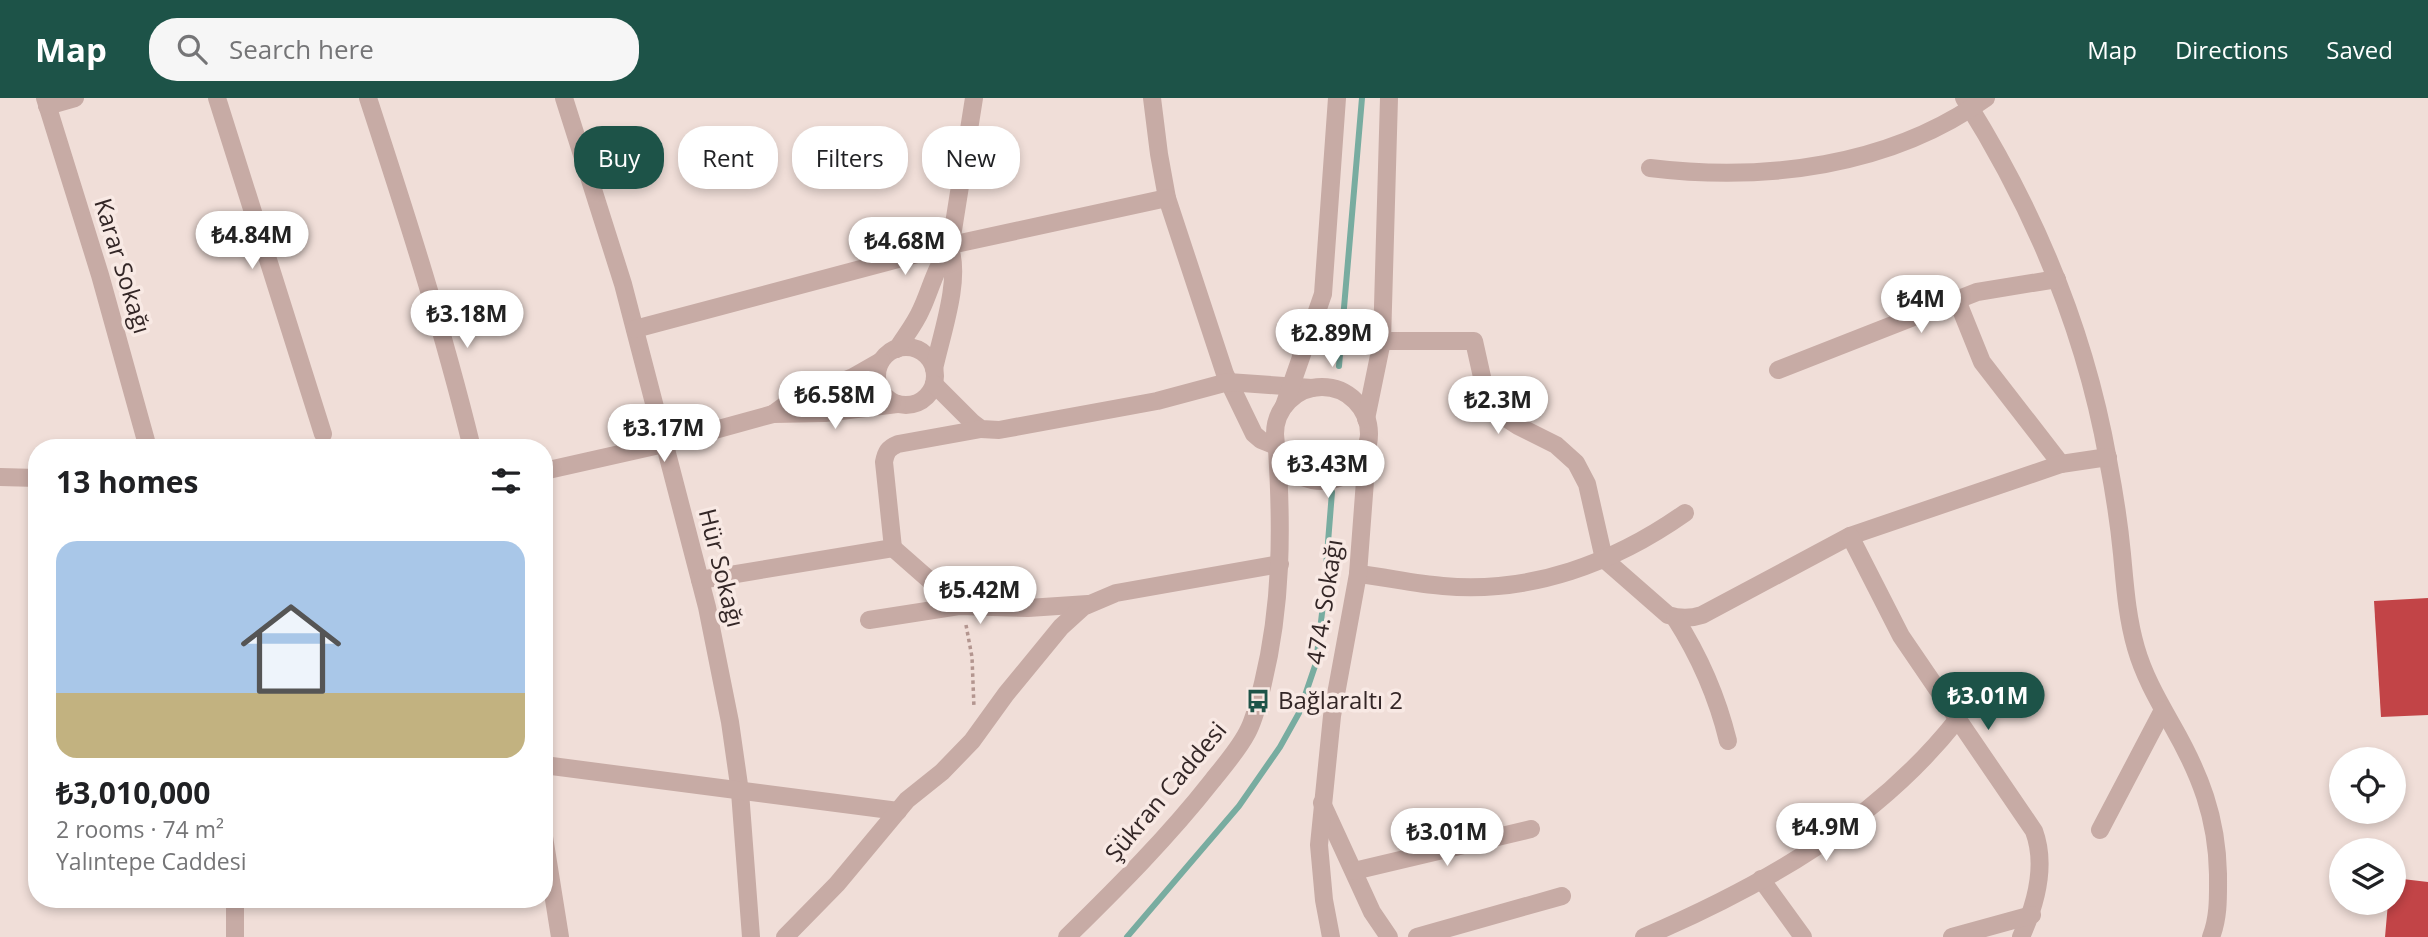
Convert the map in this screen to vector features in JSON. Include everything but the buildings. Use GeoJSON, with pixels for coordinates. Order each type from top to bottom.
{"type":"FeatureCollection","features":[{"type":"Feature","properties":{"kind":"street"},"geometry":{"type":"LineString","coordinates":[[46,102],[75,98]]}},
{"type":"Feature","properties":{"kind":"street"},"geometry":{"type":"LineString","coordinates":[[216,98],[323,434]]}},
{"type":"Feature","properties":{"kind":"street"},"geometry":{"type":"LineString","coordinates":[[368,98],[422,262],[470,439]]}},
{"type":"Feature","properties":{"kind":"street","name":"Hür Sokağı"},"geometry":{"type":"LineString","coordinates":[[564,98],[598,199],[635,329],[719,664],[740,792],[751,937]]}},
{"type":"Feature","properties":{"kind":"street"},"geometry":{"type":"LineString","coordinates":[[553,469],[664,444],[773,414],[825,413],[897,404],[907,406],[917,403],[929,394],[954,279],[951,247],[974,98]]}},
{"type":"Feature","properties":{"kind":"street"},"geometry":{"type":"LineString","coordinates":[[1152,98],[1167,198],[1228,382],[1254,434],[1277,447]]}},
{"type":"Feature","properties":{"kind":"street"},"geometry":{"type":"LineString","coordinates":[[1337,98],[1323,294],[1275,427],[1277,447],[1290,468],[1309,479],[1320,481],[1342,476],[1352,470],[1360,462],[1368,441],[1366,418],[1382,341],[1393,99]]}},
{"type":"Feature","properties":{"kind":"street"},"geometry":{"type":"LineString","coordinates":[[1650,168],[1707,174],[1752,174],[1820,165],[1884,148],[1943,124],[1967,103],[1986,98]]}},
{"type":"Feature","properties":{"kind":"street","name":"Karar Sokağı"},"geometry":{"type":"LineString","coordinates":[[46,102],[100,275],[146,439]]}},
{"type":"Feature","properties":{"kind":"street"},"geometry":{"type":"LineString","coordinates":[[1967,103],[2020,194],[2057,279],[2091,383],[2108,457],[2130,627],[2145,675],[2197,775],[2212,815],[2218,876],[2217,915],[2211,937]]}},
{"type":"Feature","properties":{"kind":"street"},"geometry":{"type":"LineString","coordinates":[[635,329],[951,247],[1167,198]]}},
{"type":"Feature","properties":{"kind":"street"},"geometry":{"type":"LineString","coordinates":[[897,349],[920,313],[934,275],[951,247]]}},
{"type":"Feature","properties":{"kind":"street"},"geometry":{"type":"LineString","coordinates":[[1778,370],[1977,292],[2057,279]]}},
{"type":"Feature","properties":{"kind":"street"},"geometry":{"type":"LineString","coordinates":[[1957,300],[1982,362],[2061,464]]}},
{"type":"Feature","properties":{"kind":"street"},"geometry":{"type":"LineString","coordinates":[[1382,341],[1474,341],[1488,404],[1518,426],[1566,453],[1582,473],[1590,495],[1604,559],[1668,615],[1675,618],[1702,615],[1850,536],[2061,464],[2108,457]]}},
{"type":"Feature","properties":{"kind":"street"},"geometry":{"type":"LineString","coordinates":[[773,414],[788,403],[853,377],[881,361],[887,354],[907,347],[922,352],[929,359],[934,377],[972,423],[981,429]]}},
{"type":"Feature","properties":{"kind":"street"},"geometry":{"type":"LineString","coordinates":[[881,361],[876,376],[878,387],[884,396],[897,404]]}},
{"type":"Feature","properties":{"kind":"street"},"geometry":{"type":"LineString","coordinates":[[959,606],[893,548],[884,462],[890,447],[981,429],[999,430],[1157,401],[1228,382],[1335,388],[1354,399],[1366,418]]}},
{"type":"Feature","properties":{"kind":"street"},"geometry":{"type":"LineString","coordinates":[[1284,406],[1301,391],[1312,388]]}},
{"type":"Feature","properties":{"kind":"street","name":"474. Sokağı"},"geometry":{"type":"LineString","coordinates":[[1331,937],[1324,900],[1319,845],[1322,803],[1332,716],[1358,574],[1368,441]]}},
{"type":"Feature","properties":{"kind":"street","name":"Şükran Caddesi"},"geometry":{"type":"LineString","coordinates":[[1067,937],[1166,837],[1247,733],[1268,664],[1275,626],[1280,564],[1277,447]]}},
{"type":"Feature","properties":{"kind":"street"},"geometry":{"type":"LineString","coordinates":[[0,477],[28,478]]}},
{"type":"Feature","properties":{"kind":"street"},"geometry":{"type":"LineString","coordinates":[[1358,574],[1446,587],[1478,587],[1538,580],[1604,559],[1642,541],[1685,513]]}},
{"type":"Feature","properties":{"kind":"street"},"geometry":{"type":"LineString","coordinates":[[1850,536],[1901,636],[2034,831],[2039,848],[2039,874],[2032,915],[2021,937]]}},
{"type":"Feature","properties":{"kind":"street"},"geometry":{"type":"LineString","coordinates":[[700,580],[893,548]]}},
{"type":"Feature","properties":{"kind":"street"},"geometry":{"type":"LineString","coordinates":[[785,937],[837,884],[907,800],[965,749],[1071,616],[1088,604],[1116,593],[1280,564]]}},
{"type":"Feature","properties":{"kind":"street"},"geometry":{"type":"LineString","coordinates":[[869,620],[959,606],[1028,608],[1088,604]]}},
{"type":"Feature","properties":{"kind":"street"},"geometry":{"type":"LineString","coordinates":[[1675,618],[1710,681],[1728,741]]}},
{"type":"Feature","properties":{"kind":"street"},"geometry":{"type":"LineString","coordinates":[[2100,830],[2163,710]]}},
{"type":"Feature","properties":{"kind":"street"},"geometry":{"type":"LineString","coordinates":[[1644,937],[1761,879],[1863,815],[1914,771],[1957,720]]}},
{"type":"Feature","properties":{"kind":"street"},"geometry":{"type":"LineString","coordinates":[[553,766],[898,811]]}},
{"type":"Feature","properties":{"kind":"street"},"geometry":{"type":"LineString","coordinates":[[1322,803],[1372,912],[1390,937]]}},
{"type":"Feature","properties":{"kind":"street"},"geometry":{"type":"LineString","coordinates":[[1354,871],[1531,829]]}},
{"type":"Feature","properties":{"kind":"street"},"geometry":{"type":"LineString","coordinates":[[1761,879],[1803,937]]}},
{"type":"Feature","properties":{"kind":"street"},"geometry":{"type":"LineString","coordinates":[[553,893],[560,937]]}},
{"type":"Feature","properties":{"kind":"street"},"geometry":{"type":"LineString","coordinates":[[1417,937],[1562,896]]}},
{"type":"Feature","properties":{"kind":"street"},"geometry":{"type":"LineString","coordinates":[[235,908],[235,937]]}},
{"type":"Feature","properties":{"kind":"street"},"geometry":{"type":"LineString","coordinates":[[1952,937],[2032,915]]}},
{"type":"Feature","properties":{"kind":"path"},"geometry":{"type":"LineString","coordinates":[[959,606],[971,645],[974,711]]}},
{"type":"Feature","properties":{"kind":"waterway"},"geometry":{"type":"LineString","coordinates":[[1339,366],[1362,98]]}},
{"type":"Feature","properties":{"kind":"waterway"},"geometry":{"type":"LineString","coordinates":[[1127,937],[1239,806],[1280,747],[1299,713],[1316,663],[1332,492]]}},
{"type":"Feature","properties":{"kind":"place","name":"Bağlaraltı 2"},"geometry":{"type":"Point","coordinates":[1258,701]}}]}
